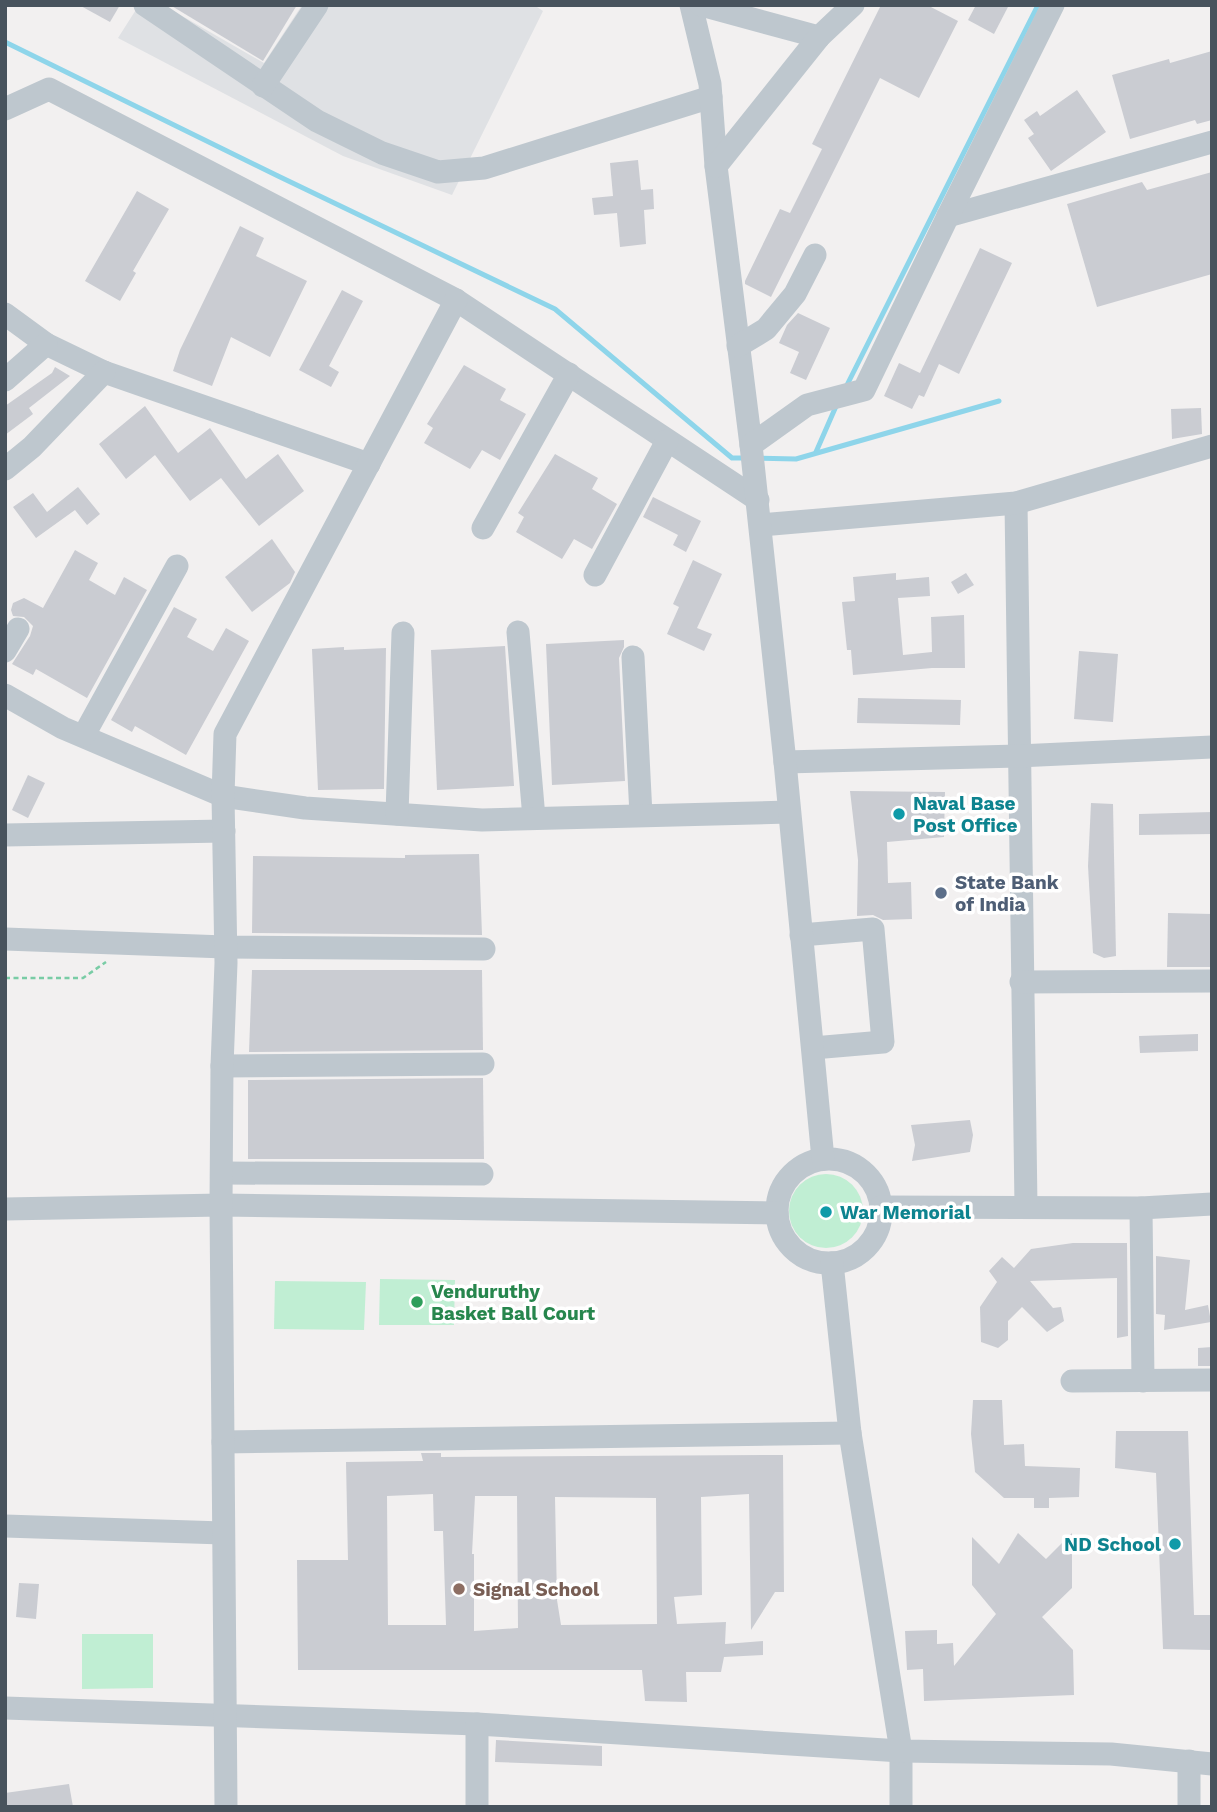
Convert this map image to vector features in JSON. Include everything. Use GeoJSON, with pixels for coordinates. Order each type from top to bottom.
{"type":"FeatureCollection","features":[{"type":"Feature","properties":{"kind":"street"},"geometry":{"type":"LineString","coordinates":[[145,5],[317,121],[382,153],[438,172],[484,168],[711,97]]}},
{"type":"Feature","properties":{"kind":"street"},"geometry":{"type":"LineString","coordinates":[[263,86],[317,5]]}},
{"type":"Feature","properties":{"kind":"street"},"geometry":{"type":"LineString","coordinates":[[691,5],[711,97],[716,166],[761,525],[822,1158]]}},
{"type":"Feature","properties":{"kind":"street"},"geometry":{"type":"LineString","coordinates":[[701,5],[819,37]]}},
{"type":"Feature","properties":{"kind":"street"},"geometry":{"type":"LineString","coordinates":[[716,166],[819,37],[853,5]]}},
{"type":"Feature","properties":{"kind":"street"},"geometry":{"type":"LineString","coordinates":[[753,457],[807,405],[864,390],[1053,5]]}},
{"type":"Feature","properties":{"kind":"street"},"geometry":{"type":"LineString","coordinates":[[5,109],[49,89],[456,300],[758,500]]}},
{"type":"Feature","properties":{"kind":"street"},"geometry":{"type":"LineString","coordinates":[[948,216],[1212,142]]}},
{"type":"Feature","properties":{"kind":"street"},"geometry":{"type":"LineString","coordinates":[[738,346],[766,329],[795,294],[815,255]]}},
{"type":"Feature","properties":{"kind":"street"},"geometry":{"type":"LineString","coordinates":[[226,1807],[221,1205],[225,734],[456,300]]}},
{"type":"Feature","properties":{"kind":"street"},"geometry":{"type":"LineString","coordinates":[[5,314],[46,344],[104,372],[369,464]]}},
{"type":"Feature","properties":{"kind":"street"},"geometry":{"type":"LineString","coordinates":[[5,380],[46,344]]}},
{"type":"Feature","properties":{"kind":"street"},"geometry":{"type":"LineString","coordinates":[[5,469],[32,447],[104,372]]}},
{"type":"Feature","properties":{"kind":"street"},"geometry":{"type":"LineString","coordinates":[[483,528],[569,374]]}},
{"type":"Feature","properties":{"kind":"street"},"geometry":{"type":"LineString","coordinates":[[595,575],[667,441]]}},
{"type":"Feature","properties":{"kind":"street"},"geometry":{"type":"LineString","coordinates":[[761,525],[1016,503],[1212,446]]}},
{"type":"Feature","properties":{"kind":"street"},"geometry":{"type":"LineString","coordinates":[[1016,503],[1026,1206]]}},
{"type":"Feature","properties":{"kind":"street"},"geometry":{"type":"LineString","coordinates":[[84,735],[177,566]]}},
{"type":"Feature","properties":{"kind":"street"},"geometry":{"type":"LineString","coordinates":[[5,651],[18,629]]}},
{"type":"Feature","properties":{"kind":"street"},"geometry":{"type":"LineString","coordinates":[[518,632],[534,818]]}},
{"type":"Feature","properties":{"kind":"street"},"geometry":{"type":"LineString","coordinates":[[397,814],[403,633]]}},
{"type":"Feature","properties":{"kind":"street"},"geometry":{"type":"LineString","coordinates":[[633,657],[641,815]]}},
{"type":"Feature","properties":{"kind":"street"},"geometry":{"type":"LineString","coordinates":[[5,695],[63,728],[223,796],[304,808],[482,820],[789,812]]}},
{"type":"Feature","properties":{"kind":"street"},"geometry":{"type":"LineString","coordinates":[[785,762],[1018,757],[1212,747]]}},
{"type":"Feature","properties":{"kind":"street"},"geometry":{"type":"LineString","coordinates":[[5,835],[224,831]]}},
{"type":"Feature","properties":{"kind":"street"},"geometry":{"type":"LineString","coordinates":[[801,935],[873,929],[883,1042],[813,1048]]}},
{"type":"Feature","properties":{"kind":"street"},"geometry":{"type":"LineString","coordinates":[[5,939],[225,947],[484,949]]}},
{"type":"Feature","properties":{"kind":"street"},"geometry":{"type":"LineString","coordinates":[[1021,982],[1212,981]]}},
{"type":"Feature","properties":{"kind":"street"},"geometry":{"type":"LineString","coordinates":[[222,1066],[483,1064]]}},
{"type":"Feature","properties":{"kind":"street"},"geometry":{"type":"LineString","coordinates":[[822,1158],[840,1159],[862,1170],[877,1190],[881,1207],[880,1223],[873,1239],[863,1251],[832,1263],[816,1262],[794,1250],[780,1230],[777,1213],[778,1198],[784,1183],[794,1171],[822,1158]]}},
{"type":"Feature","properties":{"kind":"street"},"geometry":{"type":"LineString","coordinates":[[222,1173],[482,1174]]}},
{"type":"Feature","properties":{"kind":"street"},"geometry":{"type":"LineString","coordinates":[[881,1207],[1141,1208],[1212,1204]]}},
{"type":"Feature","properties":{"kind":"street"},"geometry":{"type":"LineString","coordinates":[[5,1209],[221,1205],[777,1213]]}},
{"type":"Feature","properties":{"kind":"street"},"geometry":{"type":"LineString","coordinates":[[1141,1208],[1143,1381]]}},
{"type":"Feature","properties":{"kind":"street"},"geometry":{"type":"LineString","coordinates":[[832,1263],[850,1433],[901,1751],[901,1807]]}},
{"type":"Feature","properties":{"kind":"street"},"geometry":{"type":"LineString","coordinates":[[1072,1381],[1212,1380]]}},
{"type":"Feature","properties":{"kind":"street"},"geometry":{"type":"LineString","coordinates":[[223,1442],[850,1433]]}},
{"type":"Feature","properties":{"kind":"street"},"geometry":{"type":"LineString","coordinates":[[5,1526],[223,1533]]}},
{"type":"Feature","properties":{"kind":"street"},"geometry":{"type":"LineString","coordinates":[[5,1708],[477,1724],[901,1751],[1111,1754],[1200,1763],[1189,1807]]}},
{"type":"Feature","properties":{"kind":"street"},"geometry":{"type":"LineString","coordinates":[[477,1724],[477,1807]]}},
{"type":"Feature","properties":{"kind":"path"},"geometry":{"type":"LineString","coordinates":[[5,978],[83,978],[110,959]]}},
{"type":"Feature","properties":{"kind":"shaded area"},"geometry":{"type":"Polygon","coordinates":[[[139,5],[163,5],[264,63],[302,5],[534,5],[543,11],[452,195],[343,156],[118,38],[139,5]]]}},
{"type":"Feature","properties":{"kind":"green space"},"geometry":{"type":"Polygon","coordinates":[[[826,1174],[847,1180],[857,1190],[863,1211],[857,1232],[847,1242],[826,1248],[805,1242],[795,1232],[789,1211],[795,1190],[805,1180],[826,1174]]]}},
{"type":"Feature","properties":{"kind":"green space","name":"Venduruthy Basket Ball Court"},"geometry":{"type":"Polygon","coordinates":[[[380,1279],[455,1280],[454,1325],[379,1325],[380,1279]]]}},
{"type":"Feature","properties":{"kind":"green space"},"geometry":{"type":"Polygon","coordinates":[[[275,1281],[366,1282],[364,1330],[274,1329],[275,1281]]]}},
{"type":"Feature","properties":{"kind":"green space"},"geometry":{"type":"Polygon","coordinates":[[[82,1634],[153,1634],[153,1688],[82,1689],[82,1634]]]}},
{"type":"Feature","properties":{"kind":"building"},"geometry":{"type":"Polygon","coordinates":[[[79,5],[120,5],[110,22],[79,5]]]}},
{"type":"Feature","properties":{"kind":"building"},"geometry":{"type":"Polygon","coordinates":[[[170,5],[297,5],[263,61],[170,5]]]}},
{"type":"Feature","properties":{"kind":"building"},"geometry":{"type":"Polygon","coordinates":[[[881,5],[927,5],[958,21],[919,98],[880,78],[771,297],[745,284],[745,281],[780,209],[790,213],[822,149],[812,144],[881,5]]]}},
{"type":"Feature","properties":{"kind":"building"},"geometry":{"type":"Polygon","coordinates":[[[976,5],[1009,5],[994,34],[968,20],[976,5]]]}},
{"type":"Feature","properties":{"kind":"building"},"geometry":{"type":"Polygon","coordinates":[[[1212,51],[1212,120],[1197,124],[1195,120],[1130,139],[1112,75],[1169,59],[1170,63],[1212,51]]]}},
{"type":"Feature","properties":{"kind":"building"},"geometry":{"type":"Polygon","coordinates":[[[1077,90],[1106,132],[1051,171],[1028,138],[1034,134],[1024,120],[1037,111],[1040,116],[1077,90]]]}},
{"type":"Feature","properties":{"kind":"building"},"geometry":{"type":"Polygon","coordinates":[[[638,160],[641,190],[653,189],[654,209],[644,210],[646,244],[620,247],[617,213],[594,215],[592,198],[613,196],[610,163],[638,160]]]}},
{"type":"Feature","properties":{"kind":"building"},"geometry":{"type":"Polygon","coordinates":[[[1212,172],[1212,274],[1097,307],[1067,204],[1142,182],[1147,190],[1212,172]]]}},
{"type":"Feature","properties":{"kind":"building"},"geometry":{"type":"Polygon","coordinates":[[[137,191],[169,209],[133,271],[136,273],[120,301],[85,281],[137,191]]]}},
{"type":"Feature","properties":{"kind":"building"},"geometry":{"type":"Polygon","coordinates":[[[240,226],[264,238],[256,256],[307,281],[270,357],[231,337],[212,386],[173,371],[180,350],[240,226]]]}},
{"type":"Feature","properties":{"kind":"building"},"geometry":{"type":"Polygon","coordinates":[[[980,248],[1012,263],[959,374],[939,364],[924,397],[919,395],[912,409],[884,396],[899,363],[920,373],[980,248]]]}},
{"type":"Feature","properties":{"kind":"building"},"geometry":{"type":"Polygon","coordinates":[[[342,290],[363,301],[329,366],[339,372],[331,387],[299,370],[342,290]]]}},
{"type":"Feature","properties":{"kind":"building"},"geometry":{"type":"Polygon","coordinates":[[[798,313],[830,328],[806,380],[790,373],[799,352],[779,343],[787,325],[798,313]]]}},
{"type":"Feature","properties":{"kind":"building"},"geometry":{"type":"Polygon","coordinates":[[[464,365],[506,389],[500,400],[526,414],[500,460],[482,450],[470,469],[424,443],[433,428],[427,424],[464,365]]]}},
{"type":"Feature","properties":{"kind":"building"},"geometry":{"type":"Polygon","coordinates":[[[55,367],[70,376],[29,408],[33,414],[5,435],[5,406],[52,373],[55,367]]]}},
{"type":"Feature","properties":{"kind":"building"},"geometry":{"type":"Polygon","coordinates":[[[145,406],[178,453],[210,428],[246,479],[278,454],[304,491],[259,526],[221,478],[190,501],[155,455],[126,479],[99,444],[145,406]]]}},
{"type":"Feature","properties":{"kind":"building"},"geometry":{"type":"Polygon","coordinates":[[[1201,408],[1202,434],[1172,439],[1171,409],[1201,408]]]}},
{"type":"Feature","properties":{"kind":"building"},"geometry":{"type":"Polygon","coordinates":[[[555,454],[598,478],[592,489],[617,504],[592,549],[574,539],[562,559],[516,532],[524,517],[518,513],[555,454]]]}},
{"type":"Feature","properties":{"kind":"building"},"geometry":{"type":"Polygon","coordinates":[[[78,487],[100,514],[87,525],[75,510],[36,538],[13,507],[33,493],[47,512],[78,487]]]}},
{"type":"Feature","properties":{"kind":"building"},"geometry":{"type":"Polygon","coordinates":[[[653,497],[701,521],[686,552],[673,545],[678,535],[643,517],[653,497]]]}},
{"type":"Feature","properties":{"kind":"building"},"geometry":{"type":"Polygon","coordinates":[[[272,539],[295,572],[290,583],[252,612],[225,577],[272,539]]]}},
{"type":"Feature","properties":{"kind":"building"},"geometry":{"type":"Polygon","coordinates":[[[75,550],[98,563],[89,580],[115,595],[124,577],[147,590],[87,698],[36,669],[33,675],[12,664],[30,636],[33,626],[24,617],[13,616],[13,603],[24,598],[43,608],[75,550]]]}},
{"type":"Feature","properties":{"kind":"building"},"geometry":{"type":"Polygon","coordinates":[[[693,560],[722,574],[697,628],[712,634],[704,651],[667,634],[679,607],[673,604],[693,560]]]}},
{"type":"Feature","properties":{"kind":"building"},"geometry":{"type":"Polygon","coordinates":[[[896,573],[896,580],[929,577],[930,596],[898,598],[903,655],[932,652],[931,617],[964,615],[965,668],[853,675],[851,650],[847,650],[842,602],[855,601],[853,577],[896,573]]]}},
{"type":"Feature","properties":{"kind":"building"},"geometry":{"type":"Polygon","coordinates":[[[966,573],[974,585],[958,594],[951,582],[966,573]]]}},
{"type":"Feature","properties":{"kind":"building"},"geometry":{"type":"Polygon","coordinates":[[[174,607],[197,619],[187,637],[213,651],[226,628],[249,641],[186,755],[135,726],[132,732],[111,720],[174,607]]]}},
{"type":"Feature","properties":{"kind":"building"},"geometry":{"type":"Polygon","coordinates":[[[624,640],[619,658],[625,781],[552,785],[546,644],[624,640]]]}},
{"type":"Feature","properties":{"kind":"building"},"geometry":{"type":"Polygon","coordinates":[[[505,646],[514,786],[437,790],[431,650],[505,646]]]}},
{"type":"Feature","properties":{"kind":"building"},"geometry":{"type":"Polygon","coordinates":[[[344,647],[344,650],[386,648],[384,789],[318,790],[312,649],[344,647]]]}},
{"type":"Feature","properties":{"kind":"building"},"geometry":{"type":"Polygon","coordinates":[[[1079,651],[1118,654],[1113,722],[1074,719],[1079,651]]]}},
{"type":"Feature","properties":{"kind":"building"},"geometry":{"type":"Polygon","coordinates":[[[858,698],[961,700],[960,725],[857,723],[858,698]]]}},
{"type":"Feature","properties":{"kind":"building"},"geometry":{"type":"Polygon","coordinates":[[[28,775],[45,783],[28,818],[12,810],[28,775]]]}},
{"type":"Feature","properties":{"kind":"building"},"geometry":{"type":"Polygon","coordinates":[[[850,791],[945,792],[944,837],[887,842],[888,883],[911,882],[912,919],[883,920],[873,915],[857,916],[858,860],[850,791]]]}},
{"type":"Feature","properties":{"kind":"building"},"geometry":{"type":"Polygon","coordinates":[[[1091,803],[1113,804],[1116,956],[1104,958],[1093,953],[1088,866],[1091,803]]]}},
{"type":"Feature","properties":{"kind":"building"},"geometry":{"type":"Polygon","coordinates":[[[1212,812],[1212,834],[1139,835],[1139,814],[1212,812]]]}},
{"type":"Feature","properties":{"kind":"building"},"geometry":{"type":"Polygon","coordinates":[[[479,854],[482,935],[252,933],[253,856],[405,858],[405,855],[479,854]]]}},
{"type":"Feature","properties":{"kind":"building"},"geometry":{"type":"Polygon","coordinates":[[[1168,913],[1212,914],[1212,967],[1167,967],[1168,913]]]}},
{"type":"Feature","properties":{"kind":"building"},"geometry":{"type":"Polygon","coordinates":[[[252,970],[482,970],[483,1050],[249,1052],[252,970]]]}},
{"type":"Feature","properties":{"kind":"building"},"geometry":{"type":"Polygon","coordinates":[[[1198,1034],[1198,1051],[1140,1053],[1139,1036],[1198,1034]]]}},
{"type":"Feature","properties":{"kind":"building"},"geometry":{"type":"Polygon","coordinates":[[[483,1078],[484,1159],[248,1159],[248,1080],[483,1078]]]}},
{"type":"Feature","properties":{"kind":"building"},"geometry":{"type":"Polygon","coordinates":[[[970,1120],[973,1135],[970,1152],[912,1161],[915,1145],[911,1125],[970,1120]]]}},
{"type":"Feature","properties":{"kind":"building"},"geometry":{"type":"Polygon","coordinates":[[[1073,1243],[1127,1243],[1128,1336],[1117,1338],[1117,1278],[1030,1281],[1053,1308],[1061,1307],[1064,1321],[1047,1332],[1022,1307],[1008,1321],[1008,1340],[998,1348],[981,1342],[980,1307],[997,1282],[989,1271],[1002,1257],[1014,1268],[1031,1249],[1073,1243]]]}},
{"type":"Feature","properties":{"kind":"building"},"geometry":{"type":"Polygon","coordinates":[[[1156,1256],[1190,1260],[1185,1310],[1208,1305],[1211,1322],[1164,1330],[1165,1315],[1156,1314],[1156,1256]]]}},
{"type":"Feature","properties":{"kind":"building"},"geometry":{"type":"Polygon","coordinates":[[[1212,1347],[1212,1366],[1198,1366],[1198,1348],[1212,1347]]]}},
{"type":"Feature","properties":{"kind":"building"},"geometry":{"type":"Polygon","coordinates":[[[973,1400],[1002,1400],[1004,1445],[1024,1444],[1025,1466],[1080,1468],[1079,1497],[1049,1498],[1049,1508],[1034,1508],[1034,1498],[1004,1498],[975,1472],[971,1434],[973,1400]]]}},
{"type":"Feature","properties":{"kind":"building","name":"ND School"},"geometry":{"type":"Polygon","coordinates":[[[1116,1431],[1188,1431],[1194,1615],[1212,1615],[1212,1650],[1163,1649],[1156,1473],[1115,1468],[1116,1431]]]}},
{"type":"Feature","properties":{"kind":"building"},"geometry":{"type":"Polygon","coordinates":[[[421,1453],[441,1453],[441,1457],[783,1455],[784,1592],[775,1592],[751,1630],[749,1494],[701,1497],[702,1595],[674,1597],[677,1624],[726,1622],[725,1644],[763,1641],[763,1655],[724,1657],[721,1672],[686,1672],[687,1702],[645,1701],[642,1670],[298,1670],[297,1560],[348,1560],[346,1462],[423,1461],[421,1453]],[[433,1494],[387,1496],[388,1625],[446,1625],[443,1531],[434,1531],[433,1494]],[[475,1496],[472,1554],[474,1631],[518,1628],[517,1496],[475,1496]],[[555,1497],[557,1600],[561,1625],[657,1624],[656,1498],[555,1497]]]}},
{"type":"Feature","properties":{"kind":"building"},"geometry":{"type":"Polygon","coordinates":[[[1018,1533],[1046,1559],[1072,1533],[1072,1588],[1042,1617],[1073,1650],[1074,1695],[924,1701],[923,1669],[907,1670],[905,1631],[937,1630],[937,1644],[953,1643],[954,1666],[996,1614],[972,1585],[972,1537],[999,1564],[1018,1533]]]}},
{"type":"Feature","properties":{"kind":"building"},"geometry":{"type":"Polygon","coordinates":[[[19,1583],[39,1584],[36,1619],[16,1617],[19,1583]]]}},
{"type":"Feature","properties":{"kind":"building"},"geometry":{"type":"Polygon","coordinates":[[[496,1740],[602,1746],[602,1766],[495,1762],[496,1740]]]}},
{"type":"Feature","properties":{"kind":"building"},"geometry":{"type":"Polygon","coordinates":[[[69,1784],[73,1807],[5,1807],[5,1793],[69,1784]]]}},
{"type":"Feature","properties":{"kind":"waterway"},"geometry":{"type":"LineString","coordinates":[[845,389],[1038,5]]}},
{"type":"Feature","properties":{"kind":"waterway"},"geometry":{"type":"LineString","coordinates":[[5,42],[555,309],[732,458],[747,458]]}},
{"type":"Feature","properties":{"kind":"waterway"},"geometry":{"type":"LineString","coordinates":[[757,458],[796,459],[999,401]]}},
{"type":"Feature","properties":{"kind":"waterway"},"geometry":{"type":"LineString","coordinates":[[816,452],[837,404]]}},
{"type":"Feature","properties":{"kind":"place","name":"Naval Base Post Office"},"geometry":{"type":"Point","coordinates":[899,814]}},
{"type":"Feature","properties":{"kind":"place","name":"State Bank of India"},"geometry":{"type":"Point","coordinates":[941,893]}},
{"type":"Feature","properties":{"kind":"place","name":"War Memorial"},"geometry":{"type":"Point","coordinates":[826,1212]}},
{"type":"Feature","properties":{"kind":"place","name":"Venduruthy Basket Ball Court"},"geometry":{"type":"Point","coordinates":[417,1302]}},
{"type":"Feature","properties":{"kind":"place","name":"ND School"},"geometry":{"type":"Point","coordinates":[1175,1544]}},
{"type":"Feature","properties":{"kind":"place","name":"Signal School"},"geometry":{"type":"Point","coordinates":[459,1589]}}]}
